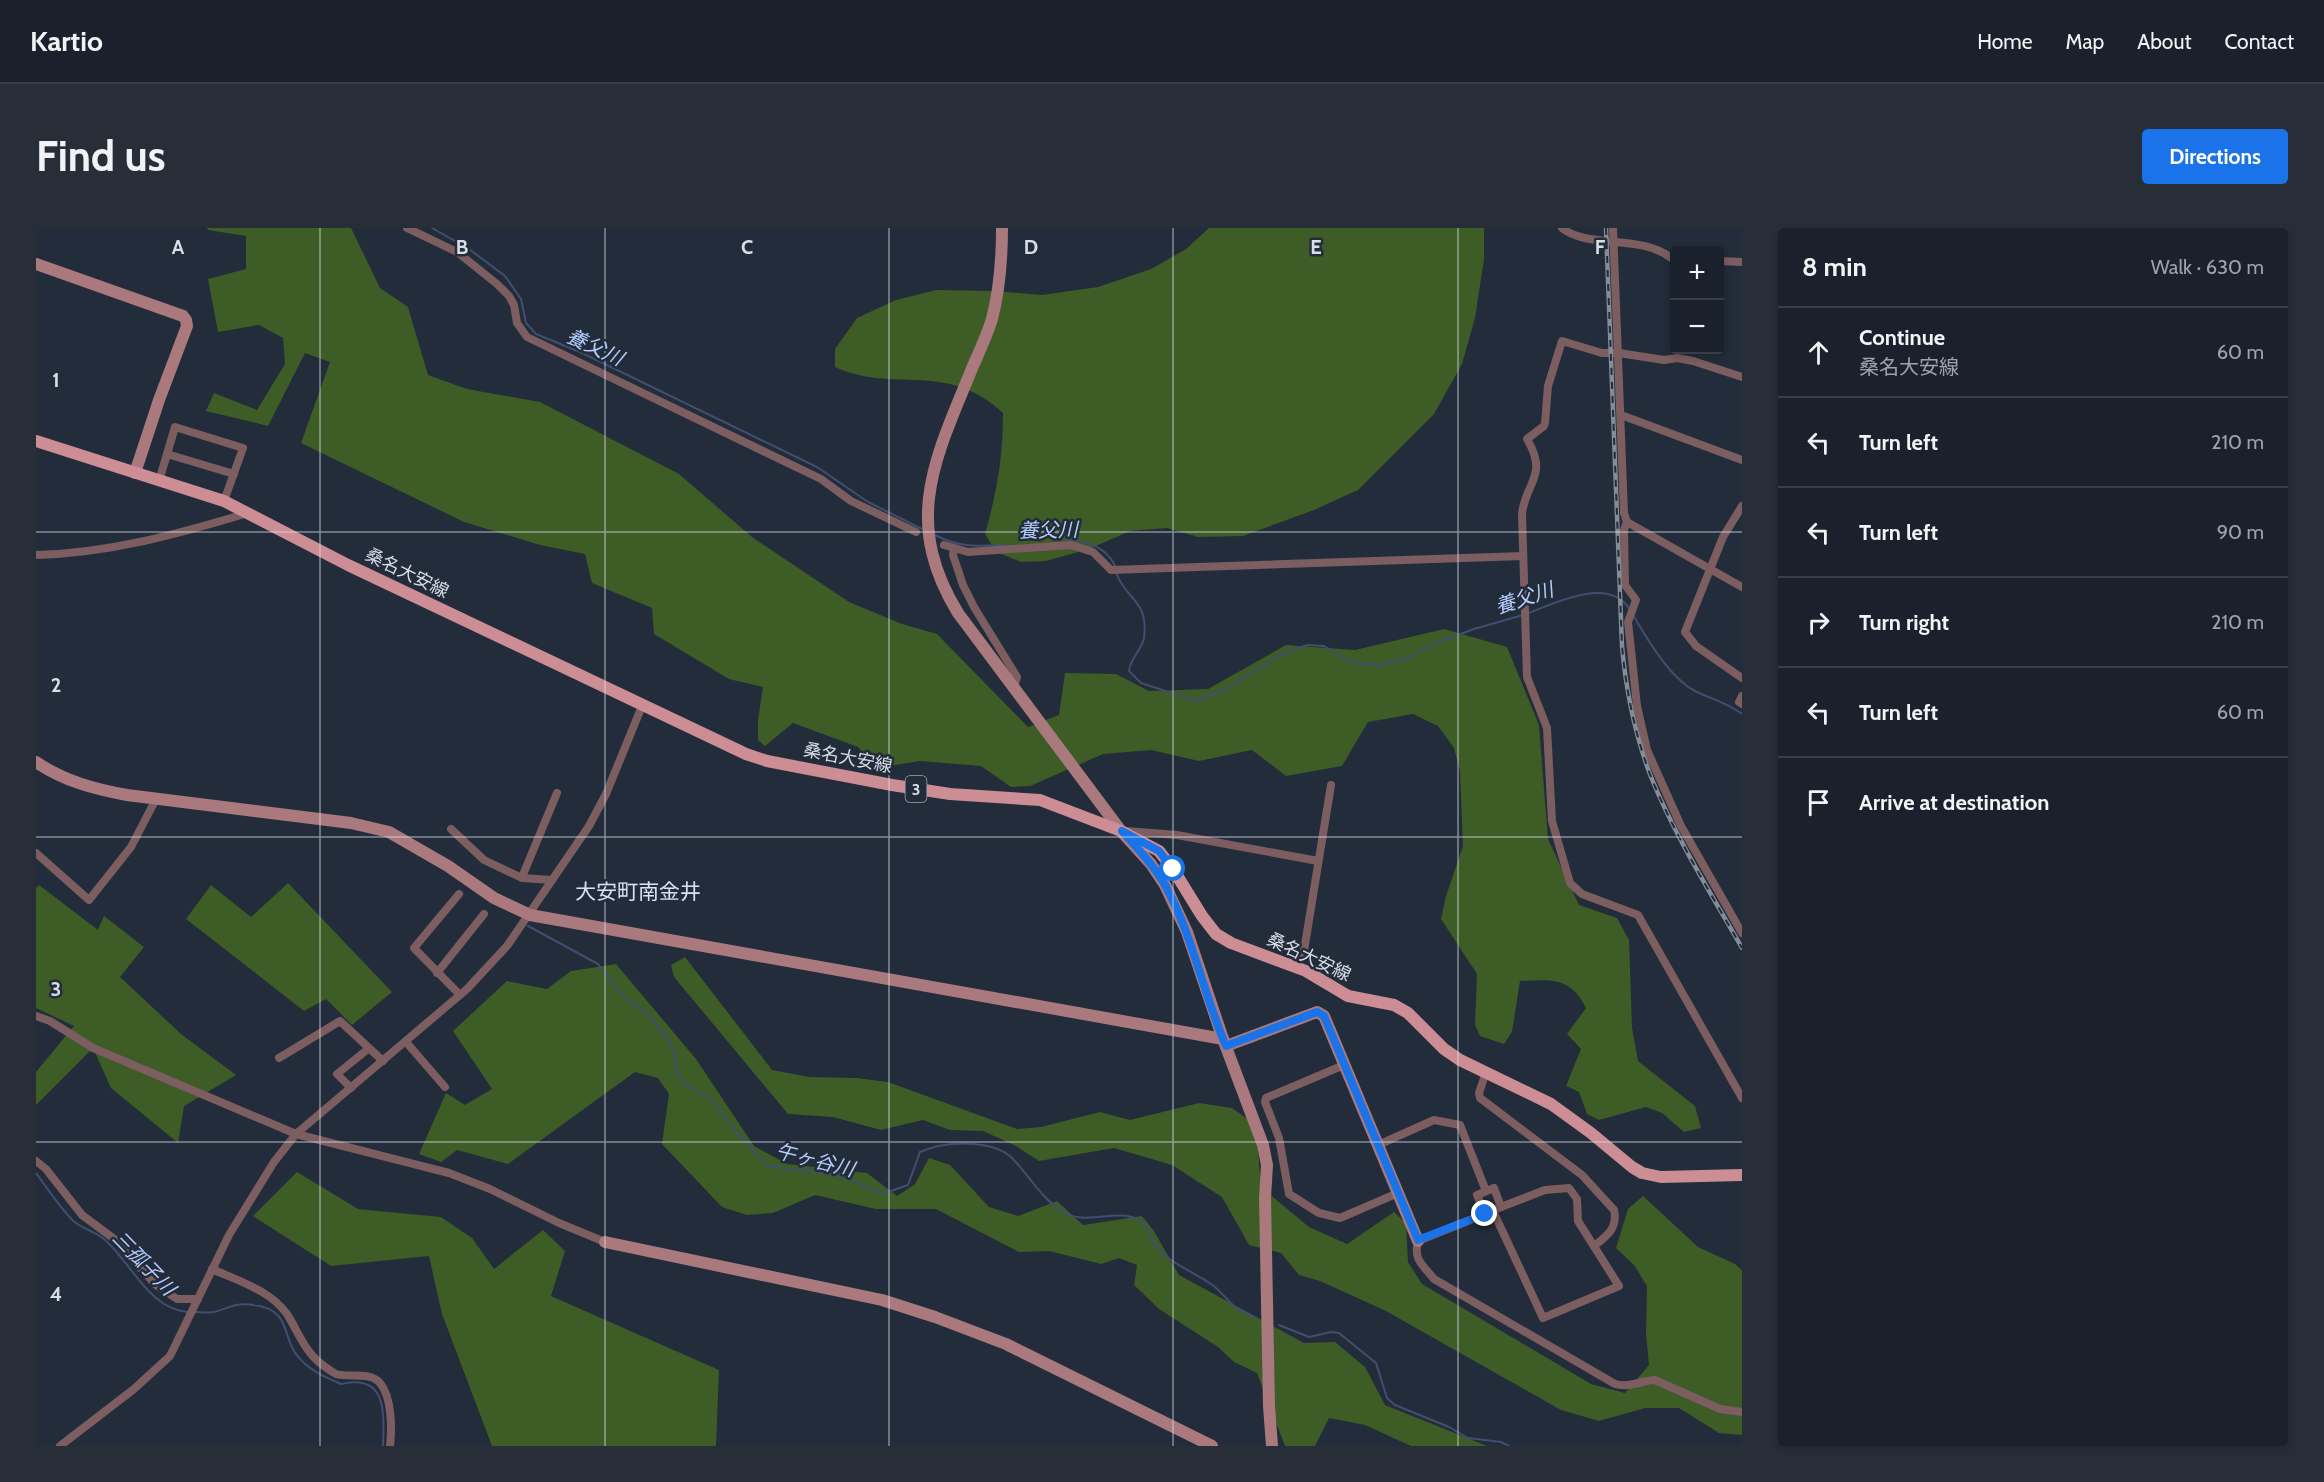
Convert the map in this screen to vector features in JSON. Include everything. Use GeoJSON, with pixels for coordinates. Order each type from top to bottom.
{"type":"FeatureCollection","features":[{"type":"Feature","properties":{"kind":"main road","name":"桑名大安線"},"geometry":{"type":"LineString","coordinates":[[36,441],[224,501],[348,565],[642,706],[766,761],[950,794],[1040,800],[1122,831],[1159,851],[1216,934],[1231,943],[1292,965],[1348,996],[1394,1005],[1408,1013],[1444,1049],[1460,1060],[1551,1104],[1642,1173],[1672,1178],[1742,1175]]}},
{"type":"Feature","properties":{"kind":"street"},"geometry":{"type":"LineString","coordinates":[[407,228],[457,252],[497,284],[509,296],[514,305],[517,323],[527,337],[820,479],[851,501],[916,532]]}},
{"type":"Feature","properties":{"kind":"street"},"geometry":{"type":"LineString","coordinates":[[1002,228],[999,289],[986,334],[935,463],[928,492],[927,527],[933,560],[951,602],[1122,831],[1151,864],[1165,885],[1187,932],[1263,1145],[1267,1165],[1265,1198],[1269,1406],[1272,1446]]}},
{"type":"Feature","properties":{"kind":"street"},"geometry":{"type":"LineString","coordinates":[[1562,228],[1572,235],[1638,244],[1665,253],[1670,257]]}},
{"type":"Feature","properties":{"kind":"street"},"geometry":{"type":"LineString","coordinates":[[1613,228],[1624,513],[1627,522],[1624,530],[1625,585],[1636,600],[1629,618],[1631,665],[1647,750],[1681,826],[1742,933]]}},
{"type":"Feature","properties":{"kind":"street"},"geometry":{"type":"LineString","coordinates":[[1724,261],[1742,262]]}},
{"type":"Feature","properties":{"kind":"street"},"geometry":{"type":"LineString","coordinates":[[36,264],[183,316],[186,320],[186,326],[135,473]]}},
{"type":"Feature","properties":{"kind":"street"},"geometry":{"type":"LineString","coordinates":[[1742,376],[1677,354],[1664,360],[1619,353],[1602,353],[1562,341],[1548,386],[1544,426],[1527,438],[1534,454],[1536,469],[1533,485],[1523,505],[1527,677],[1547,728],[1552,821],[1570,883],[1582,894],[1638,915],[1742,1098]]}},
{"type":"Feature","properties":{"kind":"street"},"geometry":{"type":"LineString","coordinates":[[1621,416],[1742,460]]}},
{"type":"Feature","properties":{"kind":"street"},"geometry":{"type":"LineString","coordinates":[[159,481],[175,427],[186,430],[243,448],[224,501]]}},
{"type":"Feature","properties":{"kind":"street"},"geometry":{"type":"LineString","coordinates":[[167,454],[234,474]]}},
{"type":"Feature","properties":{"kind":"street"},"geometry":{"type":"LineString","coordinates":[[1742,506],[1723,537],[1685,632],[1696,646],[1742,678]]}},
{"type":"Feature","properties":{"kind":"street"},"geometry":{"type":"LineString","coordinates":[[36,555],[96,551],[139,543],[248,512]]}},
{"type":"Feature","properties":{"kind":"street"},"geometry":{"type":"LineString","coordinates":[[1627,522],[1742,587]]}},
{"type":"Feature","properties":{"kind":"street"},"geometry":{"type":"LineString","coordinates":[[944,545],[968,552],[1071,545],[1093,552],[1111,570],[1523,556]]}},
{"type":"Feature","properties":{"kind":"street"},"geometry":{"type":"LineString","coordinates":[[954,549],[953,555],[966,593],[1017,677],[1011,684]]}},
{"type":"Feature","properties":{"kind":"street"},"geometry":{"type":"LineString","coordinates":[[1742,696],[1739,702],[1742,704]]}},
{"type":"Feature","properties":{"kind":"street"},"geometry":{"type":"LineString","coordinates":[[60,1446],[163,1365],[170,1356],[229,1235],[274,1162],[296,1134],[406,1042],[492,964],[530,915],[589,826],[602,802],[642,706]]}},
{"type":"Feature","properties":{"kind":"street"},"geometry":{"type":"LineString","coordinates":[[36,762],[69,780],[93,789],[351,823],[389,832],[448,866],[494,898],[530,915],[1225,1043],[1317,1012],[1324,1016],[1418,1240],[1416,1251],[1418,1259],[1434,1279],[1614,1384],[1625,1387],[1655,1380],[1720,1409],[1742,1412]]}},
{"type":"Feature","properties":{"kind":"street"},"geometry":{"type":"LineString","coordinates":[[1292,965],[1303,957],[1331,785]]}},
{"type":"Feature","properties":{"kind":"street"},"geometry":{"type":"LineString","coordinates":[[522,877],[557,793]]}},
{"type":"Feature","properties":{"kind":"street"},"geometry":{"type":"LineString","coordinates":[[36,853],[89,900],[131,847],[156,799]]}},
{"type":"Feature","properties":{"kind":"street"},"geometry":{"type":"LineString","coordinates":[[451,829],[484,860],[522,877],[552,880]]}},
{"type":"Feature","properties":{"kind":"street"},"geometry":{"type":"LineString","coordinates":[[1122,831],[1177,835],[1318,861]]}},
{"type":"Feature","properties":{"kind":"street"},"geometry":{"type":"LineString","coordinates":[[459,894],[414,948],[460,995]]}},
{"type":"Feature","properties":{"kind":"street"},"geometry":{"type":"LineString","coordinates":[[437,973],[483,915]]}},
{"type":"Feature","properties":{"kind":"street"},"geometry":{"type":"LineString","coordinates":[[36,1016],[50,1021],[93,1048],[296,1134],[449,1173],[490,1189],[559,1223],[605,1242],[882,1300],[935,1317],[1006,1344],[1212,1446]]}},
{"type":"Feature","properties":{"kind":"street"},"geometry":{"type":"LineString","coordinates":[[279,1058],[339,1021],[383,1061]]}},
{"type":"Feature","properties":{"kind":"street"},"geometry":{"type":"LineString","coordinates":[[406,1042],[445,1087]]}},
{"type":"Feature","properties":{"kind":"street"},"geometry":{"type":"LineString","coordinates":[[351,1088],[337,1074],[368,1049]]}},
{"type":"Feature","properties":{"kind":"street"},"geometry":{"type":"LineString","coordinates":[[1344,1065],[1266,1098],[1265,1102],[1280,1138],[1289,1194],[1319,1213],[1340,1218],[1398,1193]]}},
{"type":"Feature","properties":{"kind":"street"},"geometry":{"type":"LineString","coordinates":[[1486,1072],[1479,1093],[1480,1098],[1582,1175],[1614,1210],[1614,1226],[1609,1235],[1594,1246]]}},
{"type":"Feature","properties":{"kind":"street"},"geometry":{"type":"LineString","coordinates":[[1378,1145],[1434,1120],[1460,1125],[1486,1191]]}},
{"type":"Feature","properties":{"kind":"street"},"geometry":{"type":"LineString","coordinates":[[36,1161],[46,1169],[82,1215],[113,1238],[156,1285],[177,1299],[197,1302]]}},
{"type":"Feature","properties":{"kind":"street"},"geometry":{"type":"LineString","coordinates":[[1418,1240],[1493,1211],[1545,1190],[1569,1188],[1577,1199],[1578,1221],[1619,1286],[1543,1317],[1493,1211],[1477,1195],[1494,1188],[1493,1211]]}},
{"type":"Feature","properties":{"kind":"street"},"geometry":{"type":"LineString","coordinates":[[212,1269],[257,1289],[274,1301],[286,1313],[308,1351],[336,1374],[375,1378],[381,1383],[392,1425],[390,1446]]}},
{"type":"Feature","properties":{"kind":"green space"},"geometry":{"type":"Polygon","coordinates":[[[207,228],[351,228],[380,288],[408,307],[428,375],[467,389],[540,402],[679,474],[752,537],[849,602],[902,624],[937,634],[1028,727],[1059,715],[1065,673],[1116,674],[1149,691],[1208,689],[1286,645],[1355,650],[1444,629],[1507,647],[1539,725],[1548,839],[1579,905],[1617,918],[1629,940],[1632,1028],[1638,1061],[1695,1106],[1701,1128],[1684,1132],[1662,1113],[1646,1107],[1599,1120],[1587,1114],[1579,1092],[1566,1086],[1581,1049],[1567,1034],[1586,1008],[1580,998],[1566,985],[1541,980],[1520,981],[1512,1032],[1504,1044],[1480,1036],[1475,1025],[1477,974],[1441,919],[1446,896],[1463,846],[1460,771],[1454,748],[1438,726],[1413,714],[1368,722],[1342,766],[1286,776],[1252,750],[1199,761],[1151,750],[1103,754],[1030,786],[1011,787],[981,766],[920,761],[876,768],[858,747],[793,723],[765,746],[758,740],[758,720],[763,687],[729,679],[654,634],[652,608],[592,583],[585,554],[540,545],[464,522],[301,443],[330,362],[305,353],[268,426],[206,411],[214,393],[257,410],[285,364],[283,338],[259,325],[218,332],[208,279],[246,269],[246,236],[207,228]]]}},
{"type":"Feature","properties":{"kind":"green space"},"geometry":{"type":"Polygon","coordinates":[[[1209,228],[1484,228],[1484,259],[1475,318],[1462,364],[1434,414],[1358,490],[1314,510],[1243,536],[1198,537],[1167,528],[1130,531],[1089,549],[1046,561],[1021,562],[996,552],[985,534],[998,474],[1003,413],[982,397],[961,387],[941,382],[857,375],[835,367],[835,349],[857,318],[896,300],[936,290],[1042,295],[1098,287],[1151,269],[1186,249],[1209,228]]]}},
{"type":"Feature","properties":{"kind":"green space"},"geometry":{"type":"Polygon","coordinates":[[[288,883],[392,992],[352,1025],[326,999],[304,1011],[186,919],[211,885],[251,917],[288,883]]]}},
{"type":"Feature","properties":{"kind":"green space"},"geometry":{"type":"Polygon","coordinates":[[[39,885],[98,930],[104,916],[144,947],[120,977],[181,1034],[236,1075],[184,1106],[178,1143],[111,1088],[93,1048],[36,1105],[36,1072],[74,1026],[36,1008],[36,888],[39,885]]]}},
{"type":"Feature","properties":{"kind":"green space"},"geometry":{"type":"Polygon","coordinates":[[[685,957],[772,1070],[809,1077],[856,1078],[888,1082],[1017,1129],[1041,1127],[1100,1112],[1130,1120],[1199,1103],[1232,1108],[1256,1125],[1261,1187],[1309,1227],[1347,1244],[1394,1212],[1406,1223],[1408,1262],[1422,1284],[1591,1384],[1625,1393],[1649,1365],[1646,1334],[1647,1286],[1634,1265],[1616,1248],[1628,1209],[1643,1196],[1698,1247],[1735,1264],[1742,1270],[1742,1435],[1719,1433],[1679,1408],[1645,1408],[1599,1421],[1561,1410],[1386,1311],[1320,1281],[1299,1275],[1281,1253],[1249,1245],[1222,1197],[1172,1165],[1114,1148],[1039,1161],[1016,1146],[983,1131],[950,1130],[923,1120],[881,1130],[833,1117],[788,1114],[674,977],[671,965],[685,957]]]}},
{"type":"Feature","properties":{"kind":"green space"},"geometry":{"type":"Polygon","coordinates":[[[616,964],[696,1059],[754,1146],[787,1164],[867,1173],[897,1196],[915,1184],[929,1158],[950,1165],[989,1207],[1018,1216],[1057,1201],[1083,1225],[1142,1216],[1154,1231],[1179,1275],[1304,1343],[1335,1342],[1365,1367],[1385,1405],[1487,1446],[1411,1446],[1365,1425],[1329,1418],[1315,1446],[1285,1446],[1257,1373],[1234,1362],[1218,1347],[1159,1309],[1134,1285],[1137,1265],[1119,1258],[1101,1264],[1049,1251],[1019,1252],[936,1209],[876,1209],[815,1195],[773,1213],[747,1215],[722,1207],[662,1144],[669,1094],[658,1078],[635,1072],[508,1164],[457,1150],[441,1162],[419,1154],[446,1093],[465,1105],[492,1089],[453,1031],[507,981],[547,989],[571,971],[616,964]]]}},
{"type":"Feature","properties":{"kind":"green space"},"geometry":{"type":"Polygon","coordinates":[[[297,1172],[358,1209],[441,1217],[472,1238],[494,1269],[543,1230],[565,1251],[551,1296],[719,1370],[716,1446],[492,1446],[442,1314],[429,1256],[331,1266],[253,1216],[297,1172]]]}},
{"type":"Feature","properties":{"kind":"waterway","name":"養父川"},"geometry":{"type":"LineString","coordinates":[[432,228],[469,249],[505,276],[521,299],[526,323],[536,334],[580,352],[817,467],[868,502],[924,530]]}},
{"type":"Feature","properties":{"kind":"waterway","name":"養父川"},"geometry":{"type":"LineString","coordinates":[[935,535],[961,544],[1005,545]]}},
{"type":"Feature","properties":{"kind":"waterway","name":"養父川"},"geometry":{"type":"LineString","coordinates":[[1064,541],[1079,541],[1101,549],[1115,566]]}},
{"type":"Feature","properties":{"kind":"waterway","name":"養父川"},"geometry":{"type":"LineString","coordinates":[[1116,572],[1125,589],[1140,607],[1145,625],[1143,642],[1131,662],[1129,671],[1141,683],[1196,701],[1228,688],[1278,656],[1307,645],[1324,646],[1353,663],[1379,665],[1408,658],[1433,644],[1523,615]]}},
{"type":"Feature","properties":{"kind":"waterway","name":"養父川"},"geometry":{"type":"LineString","coordinates":[[1529,613],[1568,598],[1596,593],[1610,595],[1621,600],[1630,610]]}},
{"type":"Feature","properties":{"kind":"waterway","name":"養父川"},"geometry":{"type":"LineString","coordinates":[[1633,615],[1660,657],[1677,677],[1695,691],[1742,714]]}},
{"type":"Feature","properties":{"kind":"waterway","name":"午ヶ谷川"},"geometry":{"type":"LineString","coordinates":[[528,926],[598,964],[623,996],[648,1015],[666,1037],[675,1053],[677,1072],[685,1084],[712,1100],[738,1134],[768,1166],[831,1174],[885,1193],[908,1185],[920,1152],[953,1144],[979,1144],[991,1147],[1011,1157],[1043,1194],[1065,1213],[1083,1218],[1129,1216],[1141,1221],[1163,1254],[1214,1286],[1234,1306],[1254,1317]]}},
{"type":"Feature","properties":{"kind":"waterway","name":"三孤子川"},"geometry":{"type":"LineString","coordinates":[[36,1173],[71,1219],[104,1239],[152,1295],[175,1310],[189,1312]]}},
{"type":"Feature","properties":{"kind":"waterway","name":"三孤子川"},"geometry":{"type":"LineString","coordinates":[[195,1312],[214,1312],[247,1304],[267,1308],[275,1313],[281,1319],[295,1352],[310,1368],[341,1384],[356,1382],[367,1384],[375,1390],[380,1398],[382,1409],[383,1446]]}},
{"type":"Feature","properties":{"kind":"waterway","name":"午ヶ谷川"},"geometry":{"type":"LineString","coordinates":[[1279,1325],[1309,1337],[1331,1332],[1339,1333],[1376,1363],[1387,1398],[1395,1405],[1449,1427],[1468,1438],[1501,1442],[1509,1446]]}},
{"type":"Feature","properties":{"kind":"railway"},"geometry":{"type":"LineString","coordinates":[[1606,228],[1622,646],[1629,696],[1640,745],[1660,799],[1742,948]]}},
{"type":"Feature","properties":{"kind":"district","name":"大安町南金井"},"geometry":{"type":"Point","coordinates":[638,892]}},
{"type":"Feature","properties":{"kind":"route"},"geometry":{"type":"LineString","coordinates":[[1173,869],[1159,851],[1122,831],[1151,864],[1165,885],[1187,932],[1226,1046],[1317,1012],[1324,1016],[1418,1240],[1485,1214]]}}]}
